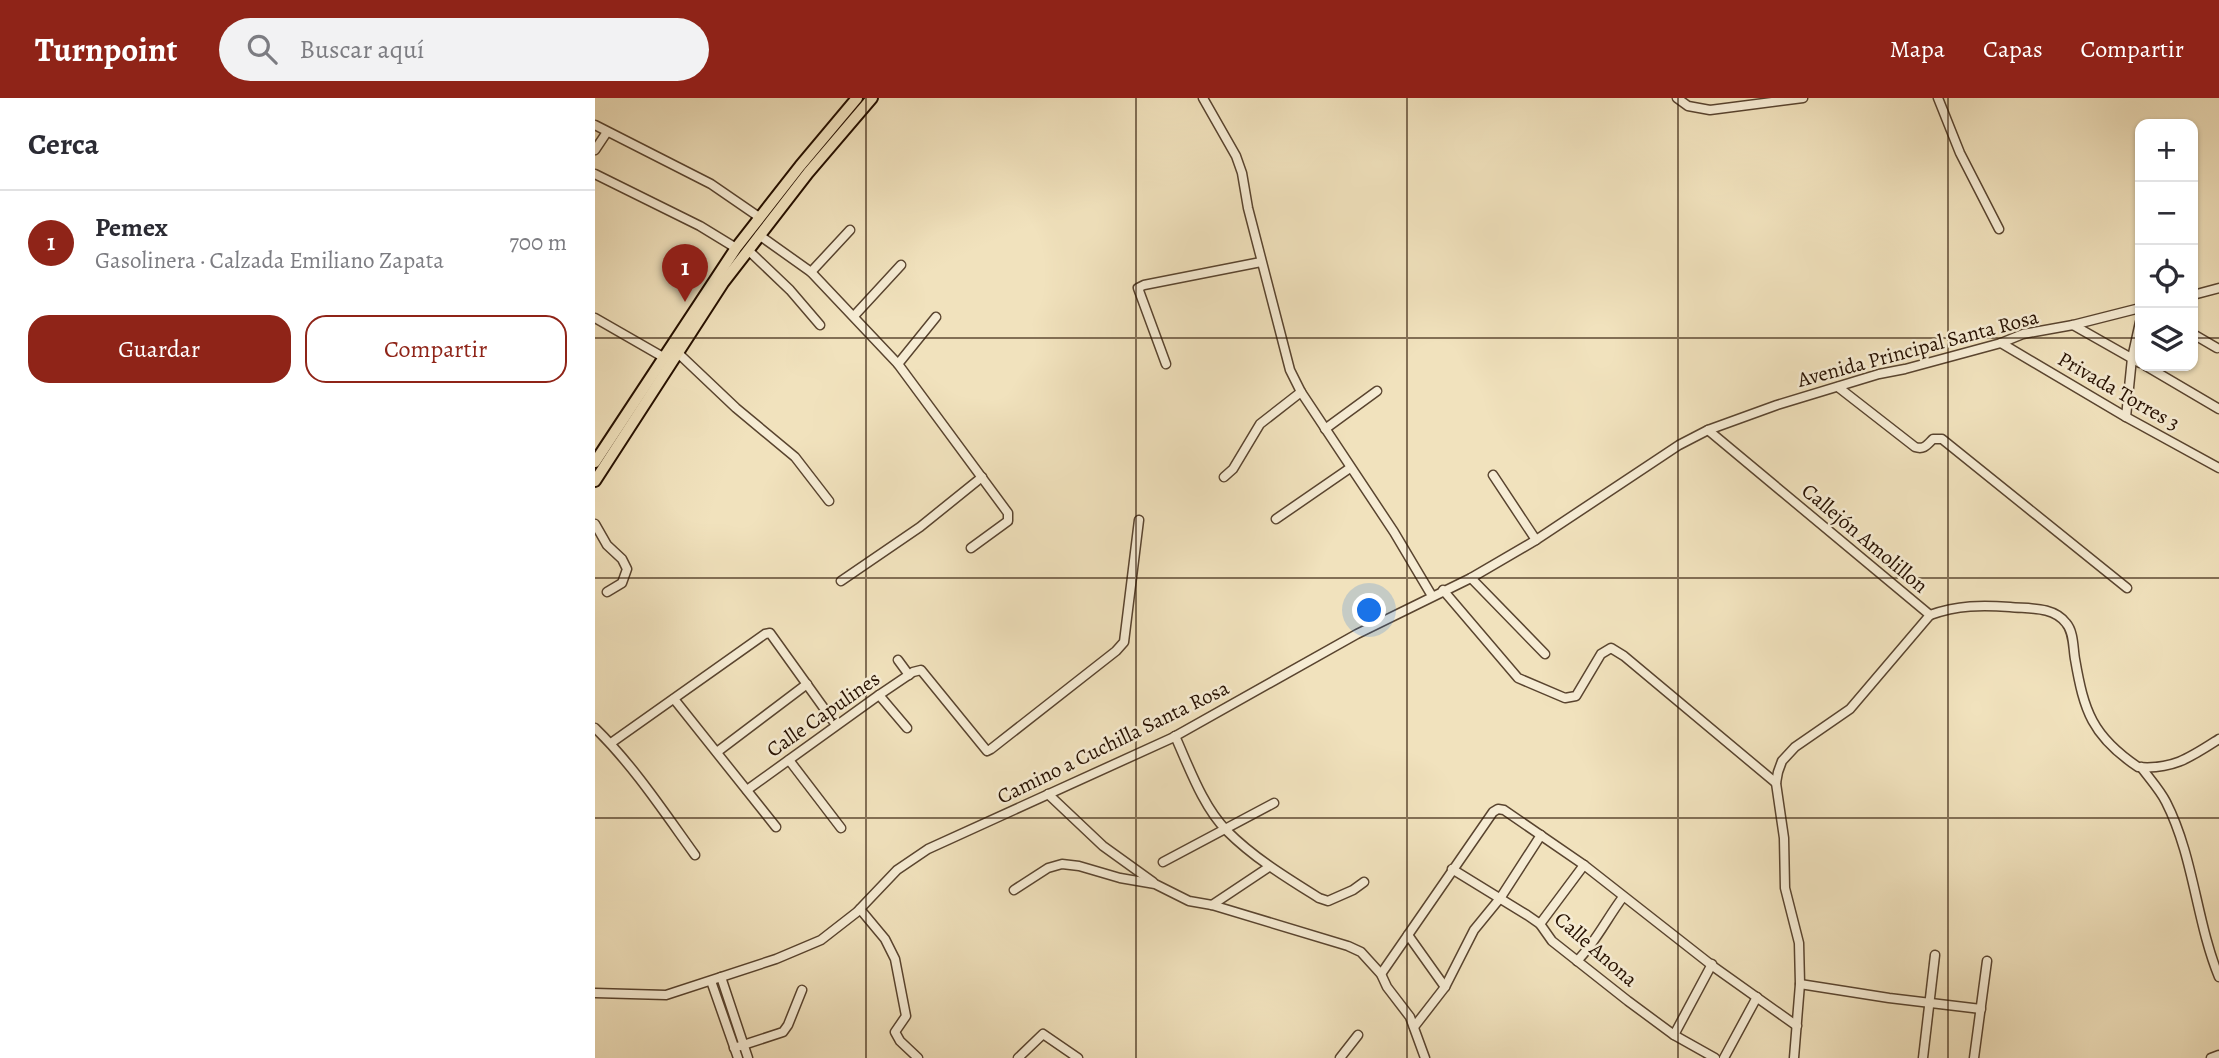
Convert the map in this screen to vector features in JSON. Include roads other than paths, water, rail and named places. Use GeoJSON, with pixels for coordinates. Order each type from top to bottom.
{"type":"FeatureCollection","features":[{"type":"Feature","properties":{"kind":"main road"},"geometry":{"type":"LineString","coordinates":[[826,143],[857,98]]}},
{"type":"Feature","properties":{"kind":"main road"},"geometry":{"type":"LineString","coordinates":[[595,481],[678,353],[759,217],[826,143],[872,98]]}},
{"type":"Feature","properties":{"kind":"main road"},"geometry":{"type":"LineString","coordinates":[[597,456],[663,357],[742,249],[759,235],[804,169]]}},
{"type":"Feature","properties":{"kind":"street"},"geometry":{"type":"LineString","coordinates":[[1203,98],[1236,156],[1290,370],[1301,393],[1394,532],[1432,596]]}},
{"type":"Feature","properties":{"kind":"street"},"geometry":{"type":"LineString","coordinates":[[1677,98],[1688,106],[1710,110],[1803,98]]}},
{"type":"Feature","properties":{"kind":"street"},"geometry":{"type":"LineString","coordinates":[[1938,98],[1961,153],[1999,229]]}},
{"type":"Feature","properties":{"kind":"street"},"geometry":{"type":"LineString","coordinates":[[595,125],[711,184],[759,217]]}},
{"type":"Feature","properties":{"kind":"street"},"geometry":{"type":"LineString","coordinates":[[595,150],[607,132]]}},
{"type":"Feature","properties":{"kind":"street"},"geometry":{"type":"LineString","coordinates":[[595,174],[742,249],[790,290],[820,325]]}},
{"type":"Feature","properties":{"kind":"street"},"geometry":{"type":"LineString","coordinates":[[811,272],[849,230]]}},
{"type":"Feature","properties":{"kind":"street"},"geometry":{"type":"LineString","coordinates":[[759,235],[811,272],[898,364],[1010,518],[971,548]]}},
{"type":"Feature","properties":{"kind":"street"},"geometry":{"type":"LineString","coordinates":[[1166,364],[1138,288],[1261,262]]}},
{"type":"Feature","properties":{"kind":"street"},"geometry":{"type":"LineString","coordinates":[[854,316],[901,265]]}},
{"type":"Feature","properties":{"kind":"street"},"geometry":{"type":"LineString","coordinates":[[2198,294],[2219,288]]}},
{"type":"Feature","properties":{"kind":"street","name":"Avenida Principal Santa Rosa"},"geometry":{"type":"LineString","coordinates":[[1708,430],[1838,387],[2001,343],[2023,334],[2135,309]]}},
{"type":"Feature","properties":{"kind":"street"},"geometry":{"type":"LineString","coordinates":[[898,364],[936,317]]}},
{"type":"Feature","properties":{"kind":"street"},"geometry":{"type":"LineString","coordinates":[[595,318],[663,357]]}},
{"type":"Feature","properties":{"kind":"street"},"geometry":{"type":"LineString","coordinates":[[2073,325],[2135,359]]}},
{"type":"Feature","properties":{"kind":"street"},"geometry":{"type":"LineString","coordinates":[[2198,337],[2217,348]]}},
{"type":"Feature","properties":{"kind":"street","name":"Privada Torres 3"},"geometry":{"type":"LineString","coordinates":[[2001,343],[2219,468]]}},
{"type":"Feature","properties":{"kind":"street"},"geometry":{"type":"LineString","coordinates":[[678,353],[736,408],[795,457],[829,501]]}},
{"type":"Feature","properties":{"kind":"street"},"geometry":{"type":"LineString","coordinates":[[2126,417],[2135,366]]}},
{"type":"Feature","properties":{"kind":"street"},"geometry":{"type":"LineString","coordinates":[[2153,371],[2219,410]]}},
{"type":"Feature","properties":{"kind":"street"},"geometry":{"type":"LineString","coordinates":[[1838,387],[1915,447],[1920,449],[1933,439],[1941,439],[2126,588]]}},
{"type":"Feature","properties":{"kind":"street"},"geometry":{"type":"LineString","coordinates":[[1325,429],[1377,391]]}},
{"type":"Feature","properties":{"kind":"street"},"geometry":{"type":"LineString","coordinates":[[1224,477],[1233,469],[1260,424],[1301,393]]}},
{"type":"Feature","properties":{"kind":"street","name":"Camino a Cuchilla Santa Rosa"},"geometry":{"type":"LineString","coordinates":[[595,993],[666,995],[776,959],[821,940],[860,909],[897,870],[928,849],[1175,736],[1357,634],[1471,578],[1536,540],[1679,445],[1708,430]]}},
{"type":"Feature","properties":{"kind":"street","name":"Callejón Amolillon"},"geometry":{"type":"LineString","coordinates":[[1708,430],[1930,615],[1850,709],[1795,747],[1782,761],[1776,783]]}},
{"type":"Feature","properties":{"kind":"street"},"geometry":{"type":"LineString","coordinates":[[1276,519],[1350,467]]}},
{"type":"Feature","properties":{"kind":"street"},"geometry":{"type":"LineString","coordinates":[[1493,475],[1536,540]]}},
{"type":"Feature","properties":{"kind":"street"},"geometry":{"type":"LineString","coordinates":[[841,581],[920,527],[982,477]]}},
{"type":"Feature","properties":{"kind":"street","name":"Calle Capulines"},"geometry":{"type":"LineString","coordinates":[[747,790],[879,695],[921,670],[987,751],[1116,652],[1124,642],[1139,520]]}},
{"type":"Feature","properties":{"kind":"street"},"geometry":{"type":"LineString","coordinates":[[595,524],[607,545],[622,559],[627,569],[622,583],[607,592]]}},
{"type":"Feature","properties":{"kind":"street"},"geometry":{"type":"LineString","coordinates":[[1471,578],[1545,654]]}},
{"type":"Feature","properties":{"kind":"street"},"geometry":{"type":"LineString","coordinates":[[1443,590],[1518,678],[1565,698],[1576,696],[1601,654],[1611,648],[1776,783],[1784,838],[1785,888],[1799,943],[1800,984],[1794,1058]]}},
{"type":"Feature","properties":{"kind":"street"},"geometry":{"type":"LineString","coordinates":[[1930,615],[1952,607],[1978,605],[2045,610],[2058,616],[2067,623],[2071,634],[2082,696],[2091,722],[2126,760],[2141,767],[2167,766],[2184,761],[2219,738]]}},
{"type":"Feature","properties":{"kind":"street"},"geometry":{"type":"LineString","coordinates":[[611,743],[770,633],[836,725]]}},
{"type":"Feature","properties":{"kind":"street"},"geometry":{"type":"LineString","coordinates":[[898,660],[909,675]]}},
{"type":"Feature","properties":{"kind":"street"},"geometry":{"type":"LineString","coordinates":[[716,752],[807,684]]}},
{"type":"Feature","properties":{"kind":"street"},"geometry":{"type":"LineString","coordinates":[[879,695],[907,729]]}},
{"type":"Feature","properties":{"kind":"street"},"geometry":{"type":"LineString","coordinates":[[674,699],[776,827]]}},
{"type":"Feature","properties":{"kind":"street"},"geometry":{"type":"LineString","coordinates":[[595,728],[611,743],[695,855]]}},
{"type":"Feature","properties":{"kind":"street"},"geometry":{"type":"LineString","coordinates":[[1175,736],[1198,789],[1226,830],[1269,867],[1328,901],[1364,882]]}},
{"type":"Feature","properties":{"kind":"street"},"geometry":{"type":"LineString","coordinates":[[789,760],[841,828]]}},
{"type":"Feature","properties":{"kind":"street"},"geometry":{"type":"LineString","coordinates":[[2141,767],[2166,800],[2186,854],[2208,949],[2219,977]]}},
{"type":"Feature","properties":{"kind":"street"},"geometry":{"type":"LineString","coordinates":[[1048,794],[1103,846],[1155,884],[1189,901],[1212,905],[1348,946],[1361,953],[1381,974],[1414,1027],[1425,1058]]}},
{"type":"Feature","properties":{"kind":"street"},"geometry":{"type":"LineString","coordinates":[[1163,862],[1274,803]]}},
{"type":"Feature","properties":{"kind":"street"},"geometry":{"type":"LineString","coordinates":[[1381,974],[1493,812],[1498,809],[1515,816],[1584,866],[1797,1026]]}},
{"type":"Feature","properties":{"kind":"street"},"geometry":{"type":"LineString","coordinates":[[1414,1027],[1445,987],[1474,930],[1501,897],[1541,835]]}},
{"type":"Feature","properties":{"kind":"street"},"geometry":{"type":"LineString","coordinates":[[1014,890],[1048,868],[1062,864],[1155,884]]}},
{"type":"Feature","properties":{"kind":"street"},"geometry":{"type":"LineString","coordinates":[[1540,924],[1584,866]]}},
{"type":"Feature","properties":{"kind":"street"},"geometry":{"type":"LineString","coordinates":[[1212,905],[1269,867]]}},
{"type":"Feature","properties":{"kind":"street","name":"Calle Anona"},"geometry":{"type":"LineString","coordinates":[[1453,869],[1540,924],[1552,941],[1577,961],[1674,1035],[1715,1058]]}},
{"type":"Feature","properties":{"kind":"street"},"geometry":{"type":"LineString","coordinates":[[1577,961],[1591,946],[1623,897]]}},
{"type":"Feature","properties":{"kind":"street"},"geometry":{"type":"LineString","coordinates":[[860,909],[885,939],[895,959],[906,1016],[895,1032],[900,1041],[918,1058]]}},
{"type":"Feature","properties":{"kind":"street"},"geometry":{"type":"LineString","coordinates":[[1408,935],[1445,987]]}},
{"type":"Feature","properties":{"kind":"street"},"geometry":{"type":"LineString","coordinates":[[1923,1058],[1935,955]]}},
{"type":"Feature","properties":{"kind":"street"},"geometry":{"type":"LineString","coordinates":[[1973,1058],[1987,961]]}},
{"type":"Feature","properties":{"kind":"street"},"geometry":{"type":"LineString","coordinates":[[1674,1035],[1712,964]]}},
{"type":"Feature","properties":{"kind":"street"},"geometry":{"type":"LineString","coordinates":[[721,977],[748,1058]]}},
{"type":"Feature","properties":{"kind":"street"},"geometry":{"type":"LineString","coordinates":[[711,981],[738,1058]]}},
{"type":"Feature","properties":{"kind":"street"},"geometry":{"type":"LineString","coordinates":[[1800,984],[1889,999],[1981,1009]]}},
{"type":"Feature","properties":{"kind":"street"},"geometry":{"type":"LineString","coordinates":[[734,1048],[783,1032],[802,989]]}},
{"type":"Feature","properties":{"kind":"street"},"geometry":{"type":"LineString","coordinates":[[1724,1058],[1757,997]]}},
{"type":"Feature","properties":{"kind":"street"},"geometry":{"type":"LineString","coordinates":[[1018,1058],[1043,1034],[1078,1058]]}},
{"type":"Feature","properties":{"kind":"street"},"geometry":{"type":"LineString","coordinates":[[1340,1058],[1358,1034]]}},
{"type":"Feature","properties":{"kind":"street"},"geometry":{"type":"LineString","coordinates":[[1415,1058],[1422,1049]]}},
{"type":"Feature","properties":{"kind":"street"},"geometry":{"type":"LineString","coordinates":[[2211,1058],[2219,1055]]}},
{"type":"Feature","properties":{"kind":"place","name":"Pemex"},"geometry":{"type":"Point","coordinates":[685,302]}}]}
